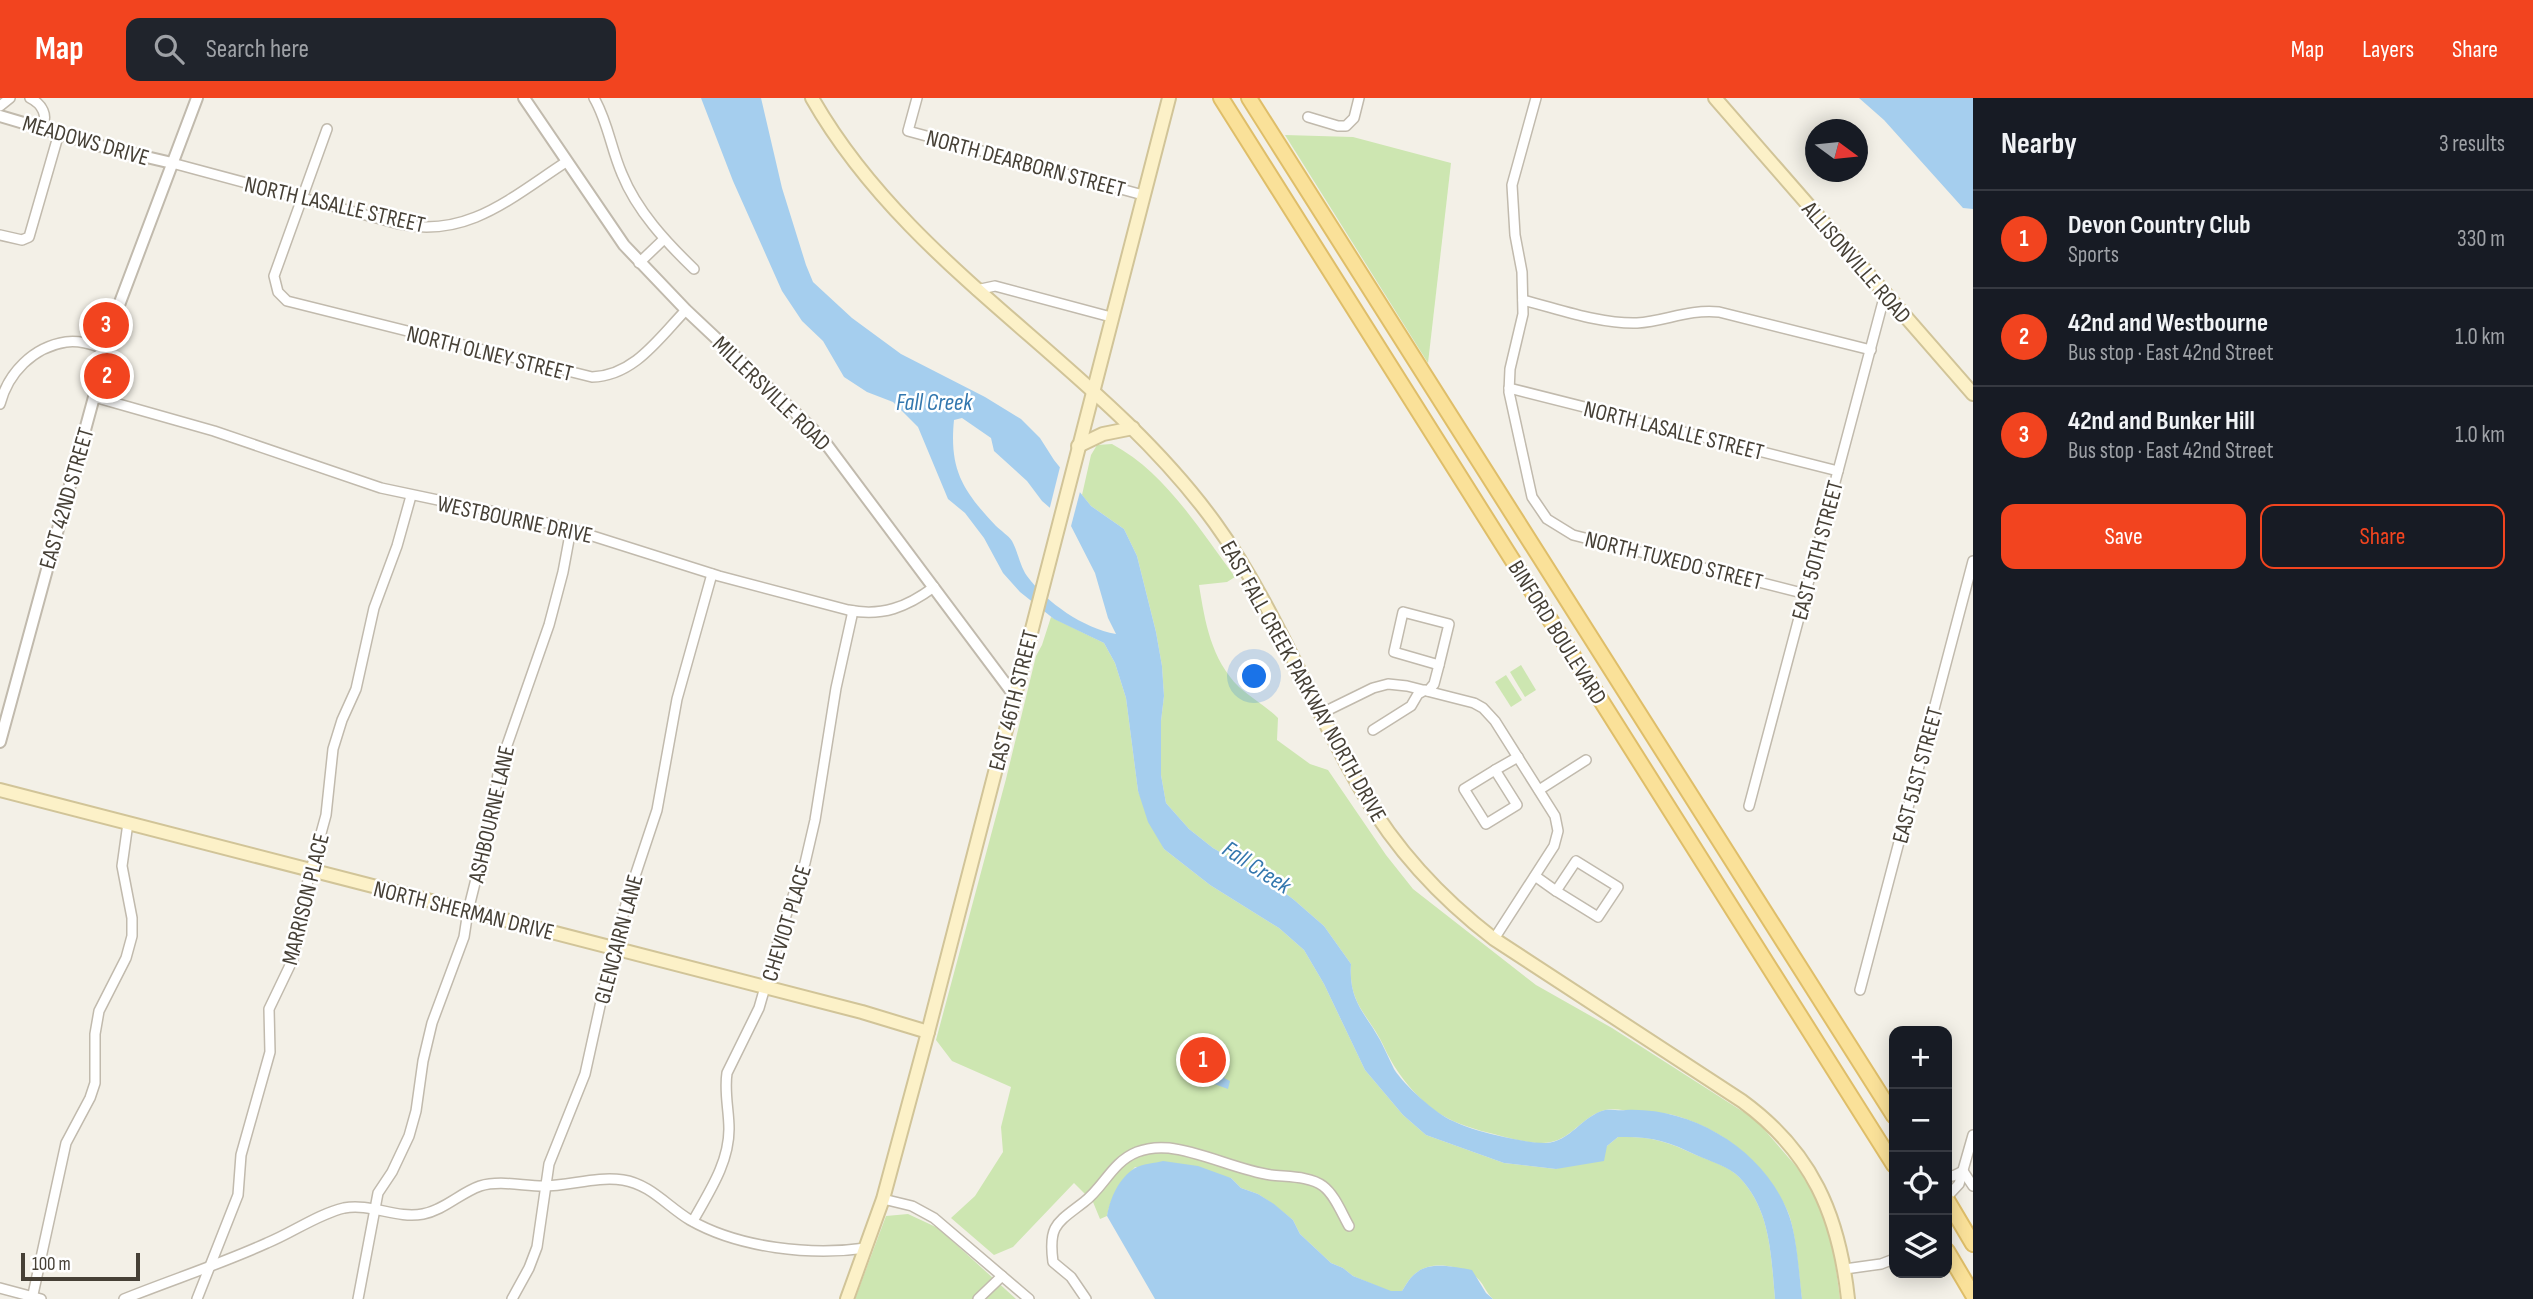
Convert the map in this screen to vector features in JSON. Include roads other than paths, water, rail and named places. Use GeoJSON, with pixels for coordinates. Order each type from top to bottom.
{"type":"FeatureCollection","features":[{"type":"Feature","properties":{"kind":"main road","name":"EAST 46TH STREET"},"geometry":{"type":"LineString","coordinates":[[847,1299],[883,1199],[928,1032],[1169,98]]}},
{"type":"Feature","properties":{"kind":"main road","name":"BINFORD BOULEVARD"},"geometry":{"type":"LineString","coordinates":[[1221,98],[1889,1157]]}},
{"type":"Feature","properties":{"kind":"main road","name":"BINFORD BOULEVARD"},"geometry":{"type":"LineString","coordinates":[[1249,98],[1889,1108]]}},
{"type":"Feature","properties":{"kind":"main road","name":"ALLISONVILLE ROAD"},"geometry":{"type":"LineString","coordinates":[[1715,98],[1973,394]]}},
{"type":"Feature","properties":{"kind":"main road","name":"EAST FALL CREEK PARKWAY NORTH DRIVE"},"geometry":{"type":"LineString","coordinates":[[817,100],[851,158],[883,198],[976,290],[1133,429],[1168,465],[1216,524],[1254,586],[1361,790],[1398,844],[1444,896],[1494,939],[1738,1097],[1765,1118],[1791,1146],[1818,1186],[1832,1217],[1845,1269],[1849,1299]]}},
{"type":"Feature","properties":{"kind":"main road"},"geometry":{"type":"LineString","coordinates":[[1076,453],[1103,434],[1133,429]]}},
{"type":"Feature","properties":{"kind":"main road","name":"NORTH SHERMAN DRIVE"},"geometry":{"type":"LineString","coordinates":[[0,790],[862,1012],[928,1032]]}},
{"type":"Feature","properties":{"kind":"main road"},"geometry":{"type":"LineString","coordinates":[[1952,1216],[1973,1244]]}},
{"type":"Feature","properties":{"kind":"main road"},"geometry":{"type":"LineString","coordinates":[[1952,1260],[1973,1296]]}},
{"type":"Feature","properties":{"kind":"street"},"geometry":{"type":"LineString","coordinates":[[0,106],[10,98]]}},
{"type":"Feature","properties":{"kind":"street"},"geometry":{"type":"LineString","coordinates":[[30,98],[43,111],[45,119],[41,127]]}},
{"type":"Feature","properties":{"kind":"street","name":"EAST 42ND STREET"},"geometry":{"type":"LineString","coordinates":[[0,742],[113,321],[197,98]]}},
{"type":"Feature","properties":{"kind":"street","name":"MILLERSVILLE ROAD"},"geometry":{"type":"LineString","coordinates":[[524,98],[624,245],[686,310],[821,436],[1014,695]]}},
{"type":"Feature","properties":{"kind":"street"},"geometry":{"type":"LineString","coordinates":[[594,98],[607,127],[624,180],[664,239],[694,269]]}},
{"type":"Feature","properties":{"kind":"street","name":"NORTH DEARBORN STREET"},"geometry":{"type":"LineString","coordinates":[[917,98],[908,131],[1143,195]]}},
{"type":"Feature","properties":{"kind":"street"},"geometry":{"type":"LineString","coordinates":[[1308,117],[1338,126],[1346,125],[1354,118],[1359,98]]}},
{"type":"Feature","properties":{"kind":"street"},"geometry":{"type":"LineString","coordinates":[[1509,388],[1511,363],[1523,314],[1512,185],[1536,98]]}},
{"type":"Feature","properties":{"kind":"street","name":"MEADOWS DRIVE"},"geometry":{"type":"LineString","coordinates":[[0,117],[172,163]]}},
{"type":"Feature","properties":{"kind":"street"},"geometry":{"type":"LineString","coordinates":[[302,198],[327,129]]}},
{"type":"Feature","properties":{"kind":"street"},"geometry":{"type":"LineString","coordinates":[[0,235],[22,240],[29,237],[59,133]]}},
{"type":"Feature","properties":{"kind":"street","name":"NORTH LASALLE STREET"},"geometry":{"type":"LineString","coordinates":[[172,163],[410,226],[451,226],[489,212],[566,162]]}},
{"type":"Feature","properties":{"kind":"street","name":"NORTH OLNEY STREET"},"geometry":{"type":"LineString","coordinates":[[302,198],[274,275],[277,290],[285,300],[293,303],[588,377],[610,375],[630,366],[686,310]]}},
{"type":"Feature","properties":{"kind":"street"},"geometry":{"type":"LineString","coordinates":[[639,263],[664,239]]}},
{"type":"Feature","properties":{"kind":"street"},"geometry":{"type":"LineString","coordinates":[[976,290],[995,286],[1111,317]]}},
{"type":"Feature","properties":{"kind":"street","name":"EAST 50TH STREET"},"geometry":{"type":"LineString","coordinates":[[1749,806],[1885,294]]}},
{"type":"Feature","properties":{"kind":"street"},"geometry":{"type":"LineString","coordinates":[[1523,300],[1620,322],[1647,322],[1696,311],[1719,313],[1871,350]]}},
{"type":"Feature","properties":{"kind":"street"},"geometry":{"type":"LineString","coordinates":[[0,404],[10,377],[39,353],[69,341],[105,349]]}},
{"type":"Feature","properties":{"kind":"street","name":"NORTH LASALLE STREET"},"geometry":{"type":"LineString","coordinates":[[1509,388],[1838,471]]}},
{"type":"Feature","properties":{"kind":"street","name":"NORTH TUXEDO STREET"},"geometry":{"type":"LineString","coordinates":[[1509,388],[1530,491],[1537,507],[1559,529],[1573,535],[1805,594]]}},
{"type":"Feature","properties":{"kind":"street","name":"WESTBOURNE DRIVE"},"geometry":{"type":"LineString","coordinates":[[94,397],[214,431],[352,480],[411,496],[525,517],[571,529],[712,574],[853,611],[875,613],[893,610],[913,602],[934,587]]}},
{"type":"Feature","properties":{"kind":"street","name":"MARRISON PLACE"},"geometry":{"type":"LineString","coordinates":[[197,1299],[238,1195],[241,1155],[270,1052],[269,1009],[293,960],[300,910],[326,815],[333,749],[356,689],[374,608],[401,536],[411,496]]}},
{"type":"Feature","properties":{"kind":"street","name":"ASHBOURNE LANE"},"geometry":{"type":"LineString","coordinates":[[358,1299],[378,1193],[392,1172],[409,1136],[416,1111],[427,1042],[460,951],[488,834],[499,768],[549,625],[571,529]]}},
{"type":"Feature","properties":{"kind":"street","name":"EAST 51ST STREET"},"geometry":{"type":"LineString","coordinates":[[1860,990],[1973,561]]}},
{"type":"Feature","properties":{"kind":"street","name":"GLENCAIRN LANE"},"geometry":{"type":"LineString","coordinates":[[512,1299],[537,1247],[553,1150],[585,1074],[614,949],[657,810],[677,699],[712,574]]}},
{"type":"Feature","properties":{"kind":"street","name":"CHEVIOT PLACE"},"geometry":{"type":"LineString","coordinates":[[693,1221],[723,1164],[729,1132],[725,1084],[727,1073],[755,1018],[766,988],[784,921],[812,838],[830,721],[853,611]]}},
{"type":"Feature","properties":{"kind":"street"},"geometry":{"type":"LineString","coordinates":[[1373,730],[1411,706],[1418,694],[1434,684],[1439,665],[1449,624],[1403,612],[1394,652],[1439,665]]}},
{"type":"Feature","properties":{"kind":"street"},"geometry":{"type":"LineString","coordinates":[[1322,713],[1377,687],[1396,684],[1474,703],[1495,721],[1555,816],[1558,831],[1554,846],[1494,939]]}},
{"type":"Feature","properties":{"kind":"street"},"geometry":{"type":"LineString","coordinates":[[1495,770],[1517,805],[1486,824],[1464,789],[1495,770],[1517,757]]}},
{"type":"Feature","properties":{"kind":"street"},"geometry":{"type":"LineString","coordinates":[[1539,790],[1586,761]]}},
{"type":"Feature","properties":{"kind":"street"},"geometry":{"type":"LineString","coordinates":[[0,1288],[35,1298],[66,1143],[95,1083],[97,1018],[126,958],[132,936],[132,918],[123,877],[122,858],[128,823]]}},
{"type":"Feature","properties":{"kind":"street"},"geometry":{"type":"LineString","coordinates":[[1535,876],[1556,891],[1598,917],[1618,887],[1576,861],[1556,891]]}},
{"type":"Feature","properties":{"kind":"street"},"geometry":{"type":"LineString","coordinates":[[1952,1193],[1959,1184],[1973,1135]]}},
{"type":"Feature","properties":{"kind":"street"},"geometry":{"type":"LineString","coordinates":[[1086,1299],[1071,1277],[1053,1262],[1051,1246],[1056,1225],[1067,1213],[1084,1202],[1124,1159],[1139,1151],[1160,1148],[1179,1150],[1257,1172],[1318,1183],[1329,1192],[1349,1226]]}},
{"type":"Feature","properties":{"kind":"street"},"geometry":{"type":"LineString","coordinates":[[1952,1176],[1963,1171]]}},
{"type":"Feature","properties":{"kind":"street"},"geometry":{"type":"LineString","coordinates":[[1963,1171],[1973,1186]]}},
{"type":"Feature","properties":{"kind":"street"},"geometry":{"type":"LineString","coordinates":[[124,1299],[267,1244],[338,1210],[356,1207],[423,1214],[484,1185],[545,1186],[605,1179],[630,1181],[647,1189],[693,1221],[718,1232],[773,1247],[826,1252],[866,1248]]}},
{"type":"Feature","properties":{"kind":"street"},"geometry":{"type":"LineString","coordinates":[[883,1199],[912,1206],[934,1218],[1029,1299]]}},
{"type":"Feature","properties":{"kind":"street"},"geometry":{"type":"LineString","coordinates":[[1845,1269],[1889,1261]]}},
{"type":"Feature","properties":{"kind":"street"},"geometry":{"type":"LineString","coordinates":[[978,1299],[1002,1276]]}},
{"type":"Feature","properties":{"kind":"water","name":"Fall Creek"},"geometry":{"type":"Polygon","coordinates":[[[701,98],[761,98],[782,188],[813,282],[852,318],[901,354],[985,397],[1021,419],[1040,438],[1091,506],[1124,529],[1137,556],[1162,666],[1164,696],[1161,775],[1166,803],[1189,829],[1213,848],[1261,876],[1324,926],[1351,964],[1356,1001],[1394,1069],[1405,1083],[1429,1106],[1453,1121],[1525,1141],[1554,1142],[1597,1113],[1607,1110],[1651,1111],[1675,1116],[1722,1136],[1761,1168],[1776,1188],[1787,1210],[1795,1242],[1802,1299],[1775,1299],[1767,1234],[1758,1204],[1739,1177],[1719,1164],[1667,1143],[1629,1137],[1618,1137],[1607,1146],[1604,1161],[1556,1169],[1504,1163],[1426,1135],[1403,1115],[1365,1070],[1324,984],[1304,950],[1279,928],[1210,885],[1164,849],[1148,822],[1138,791],[1126,698],[1115,663],[1104,643],[1054,619],[1020,592],[1003,573],[984,538],[965,513],[948,499],[918,427],[893,402],[867,392],[844,377],[823,341],[802,321],[782,291],[733,181],[701,98]],[[962,418],[954,420],[956,466],[967,490],[1012,541],[1025,572],[1045,596],[1079,620],[1116,634],[1108,618],[1095,573],[1071,526],[1042,501],[1027,481],[994,451],[991,438],[962,418]]]}},
{"type":"Feature","properties":{"kind":"water"},"geometry":{"type":"Polygon","coordinates":[[[1859,98],[1973,98],[1973,209],[1963,208],[1884,120],[1859,98]]]}},
{"type":"Feature","properties":{"kind":"water"},"geometry":{"type":"Polygon","coordinates":[[[1200,1051],[1230,1062],[1224,1078],[1230,1081],[1228,1089],[1203,1080],[1209,1065],[1196,1061],[1200,1051]]]}},
{"type":"Feature","properties":{"kind":"water"},"geometry":{"type":"Polygon","coordinates":[[[1163,1161],[1198,1166],[1231,1178],[1241,1188],[1258,1194],[1293,1220],[1300,1234],[1331,1263],[1353,1276],[1391,1291],[1402,1291],[1412,1277],[1428,1267],[1472,1270],[1486,1293],[1493,1299],[1155,1299],[1107,1216],[1116,1189],[1129,1172],[1141,1165],[1163,1161]]]}},
{"type":"Feature","properties":{"kind":"place","name":"42nd and Bunker Hill"},"geometry":{"type":"Point","coordinates":[106,325]}},
{"type":"Feature","properties":{"kind":"place","name":"42nd and Westbourne"},"geometry":{"type":"Point","coordinates":[107,376]}},
{"type":"Feature","properties":{"kind":"place","name":"Devon Country Club"},"geometry":{"type":"Point","coordinates":[1203,1060]}}]}
